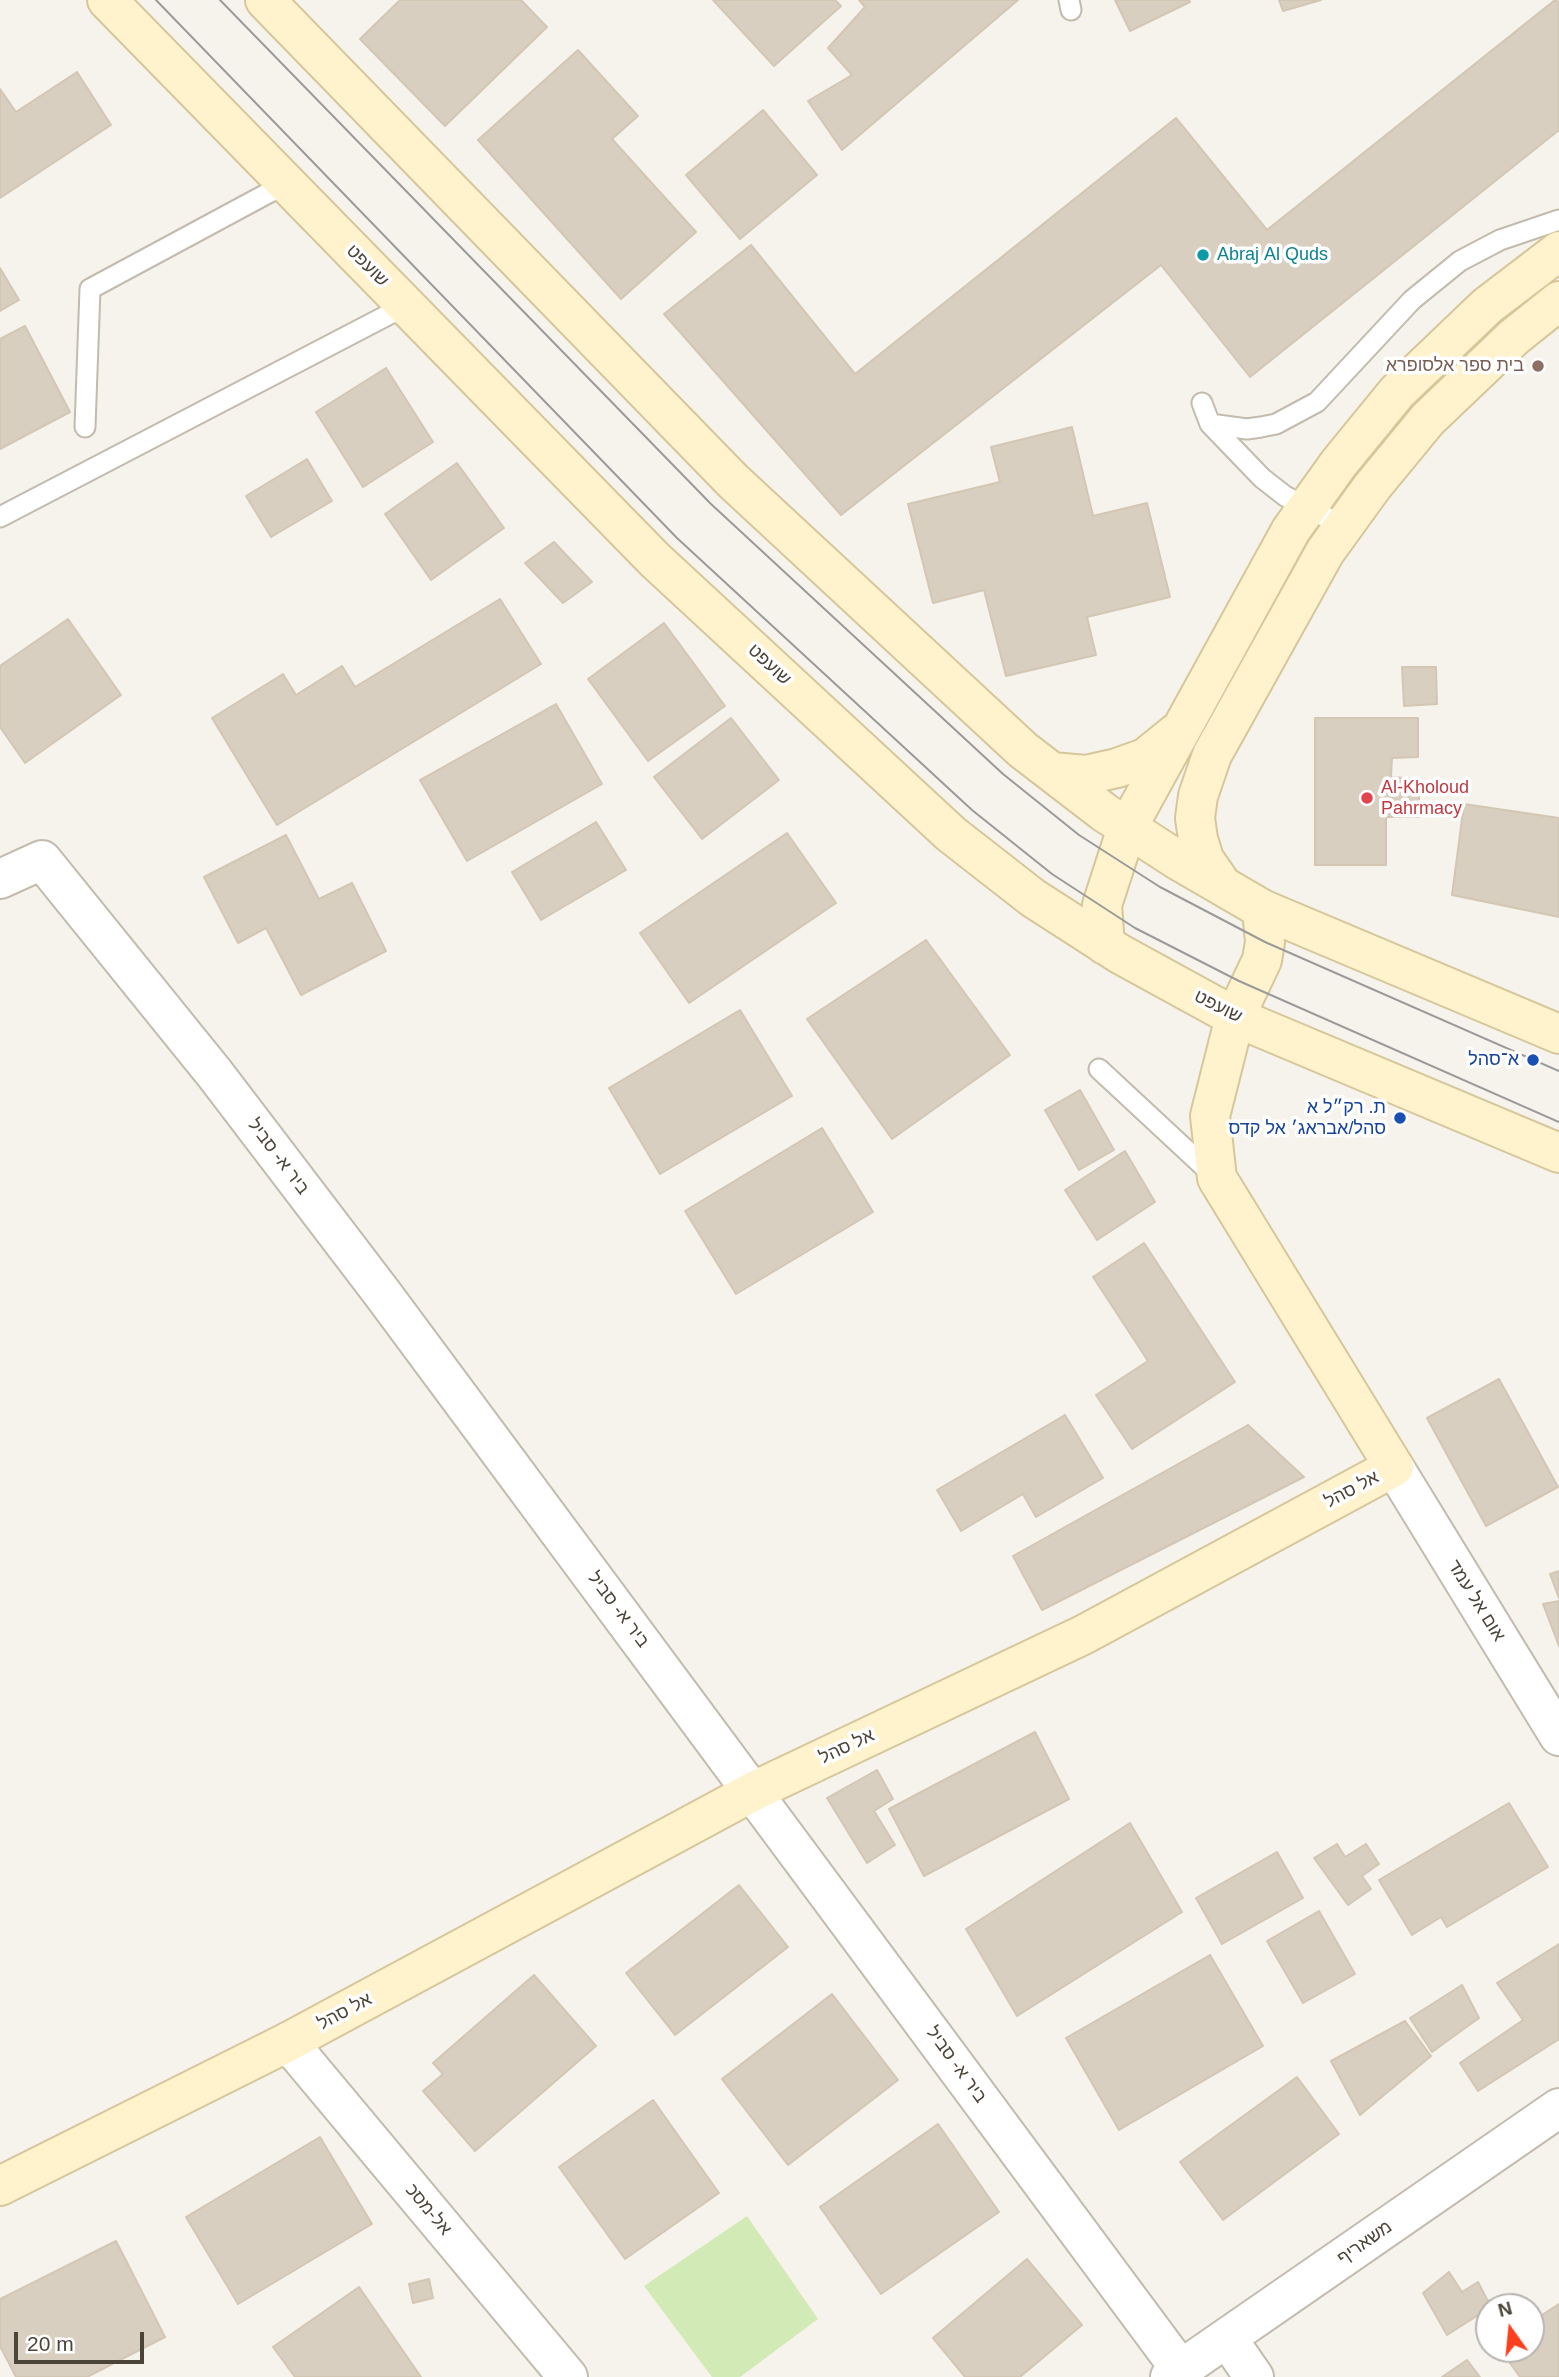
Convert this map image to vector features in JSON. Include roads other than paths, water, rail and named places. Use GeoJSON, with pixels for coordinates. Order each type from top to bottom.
{"type":"FeatureCollection","features":[{"type":"Feature","properties":{"kind":"street","name":"שועפט"},"geometry":{"type":"LineString","coordinates":[[107,0],[655,560],[951,834],[1033,898],[1105,945],[1235,1017],[1559,1153]]}},
{"type":"Feature","properties":{"kind":"street"},"geometry":{"type":"LineString","coordinates":[[265,0],[733,481],[1023,750],[1127,828],[1262,909],[1559,1034]]}},
{"type":"Feature","properties":{"kind":"street"},"geometry":{"type":"LineString","coordinates":[[1105,945],[1102,905],[1127,828],[1291,530],[1339,463],[1426,363],[1487,306],[1559,251]]}},
{"type":"Feature","properties":{"kind":"street"},"geometry":{"type":"LineString","coordinates":[[1222,885],[1204,859],[1198,839],[1198,796],[1218,743],[1325,552],[1428,419],[1514,337],[1559,301]]}},
{"type":"Feature","properties":{"kind":"street"},"geometry":{"type":"LineString","coordinates":[[1052,772],[1086,775],[1117,768],[1145,758],[1180,730]]}},
{"type":"Feature","properties":{"kind":"street","name":"ביר א- סביל"},"geometry":{"type":"LineString","coordinates":[[0,879],[43,860],[215,1074],[366,1271],[754,1791],[1175,2373]]}},
{"type":"Feature","properties":{"kind":"street"},"geometry":{"type":"LineString","coordinates":[[1217,1178],[1209,1116],[1235,1017],[1262,960],[1265,942],[1262,909]]}},
{"type":"Feature","properties":{"kind":"street","name":"אל סהל"},"geometry":{"type":"LineString","coordinates":[[0,2186],[288,2042],[754,1791],[1083,1635],[1394,1467],[1217,1178]]}},
{"type":"Feature","properties":{"kind":"street","name":"אום אל עמד"},"geometry":{"type":"LineString","coordinates":[[1394,1467],[1559,1736]]}},
{"type":"Feature","properties":{"kind":"street","name":"אל-מסכ"},"geometry":{"type":"LineString","coordinates":[[288,2042],[568,2377]]}},
{"type":"Feature","properties":{"kind":"street","name":"משאריף"},"geometry":{"type":"LineString","coordinates":[[1175,2373],[1559,2108]]}},
{"type":"Feature","properties":{"kind":"street"},"geometry":{"type":"LineString","coordinates":[[1227,2338],[1254,2377]]}},
{"type":"Feature","properties":{"kind":"lane"},"geometry":{"type":"LineString","coordinates":[[85,427],[90,289],[285,184]]}},
{"type":"Feature","properties":{"kind":"lane"},"geometry":{"type":"LineString","coordinates":[[1210,424],[1247,429],[1276,424],[1317,402],[1412,300],[1460,261],[1500,240],[1559,220]]}},
{"type":"Feature","properties":{"kind":"lane"},"geometry":{"type":"LineString","coordinates":[[0,517],[407,305]]}},
{"type":"Feature","properties":{"kind":"lane"},"geometry":{"type":"LineString","coordinates":[[1202,403],[1210,424],[1262,478],[1307,508],[1343,526]]}},
{"type":"Feature","properties":{"kind":"lane"},"geometry":{"type":"LineString","coordinates":[[1099,1069],[1217,1178]]}},
{"type":"Feature","properties":{"kind":"tram line"},"geometry":{"type":"LineString","coordinates":[[156,0],[677,538],[972,810],[1052,874],[1135,928],[1239,981],[1559,1122]]}},
{"type":"Feature","properties":{"kind":"tram line"},"geometry":{"type":"LineString","coordinates":[[220,0],[711,504],[1003,774],[1079,835],[1160,887],[1265,942],[1559,1071]]}},
{"type":"Feature","properties":{"kind":"place","name":"Abraj Al Quds"},"geometry":{"type":"Point","coordinates":[1203,255]}},
{"type":"Feature","properties":{"kind":"place","name":"בית ספר אלסופרא"},"geometry":{"type":"Point","coordinates":[1538,366]}},
{"type":"Feature","properties":{"kind":"place","name":"Al-Kholoud Pahrmacy"},"geometry":{"type":"Point","coordinates":[1367,798]}},
{"type":"Feature","properties":{"kind":"place","name":"א־סהל"},"geometry":{"type":"Point","coordinates":[1533,1060]}},
{"type":"Feature","properties":{"kind":"place","name":"ת. רק״ל א סהל/אבראג׳ אל קדס"},"geometry":{"type":"Point","coordinates":[1400,1118]}}]}
